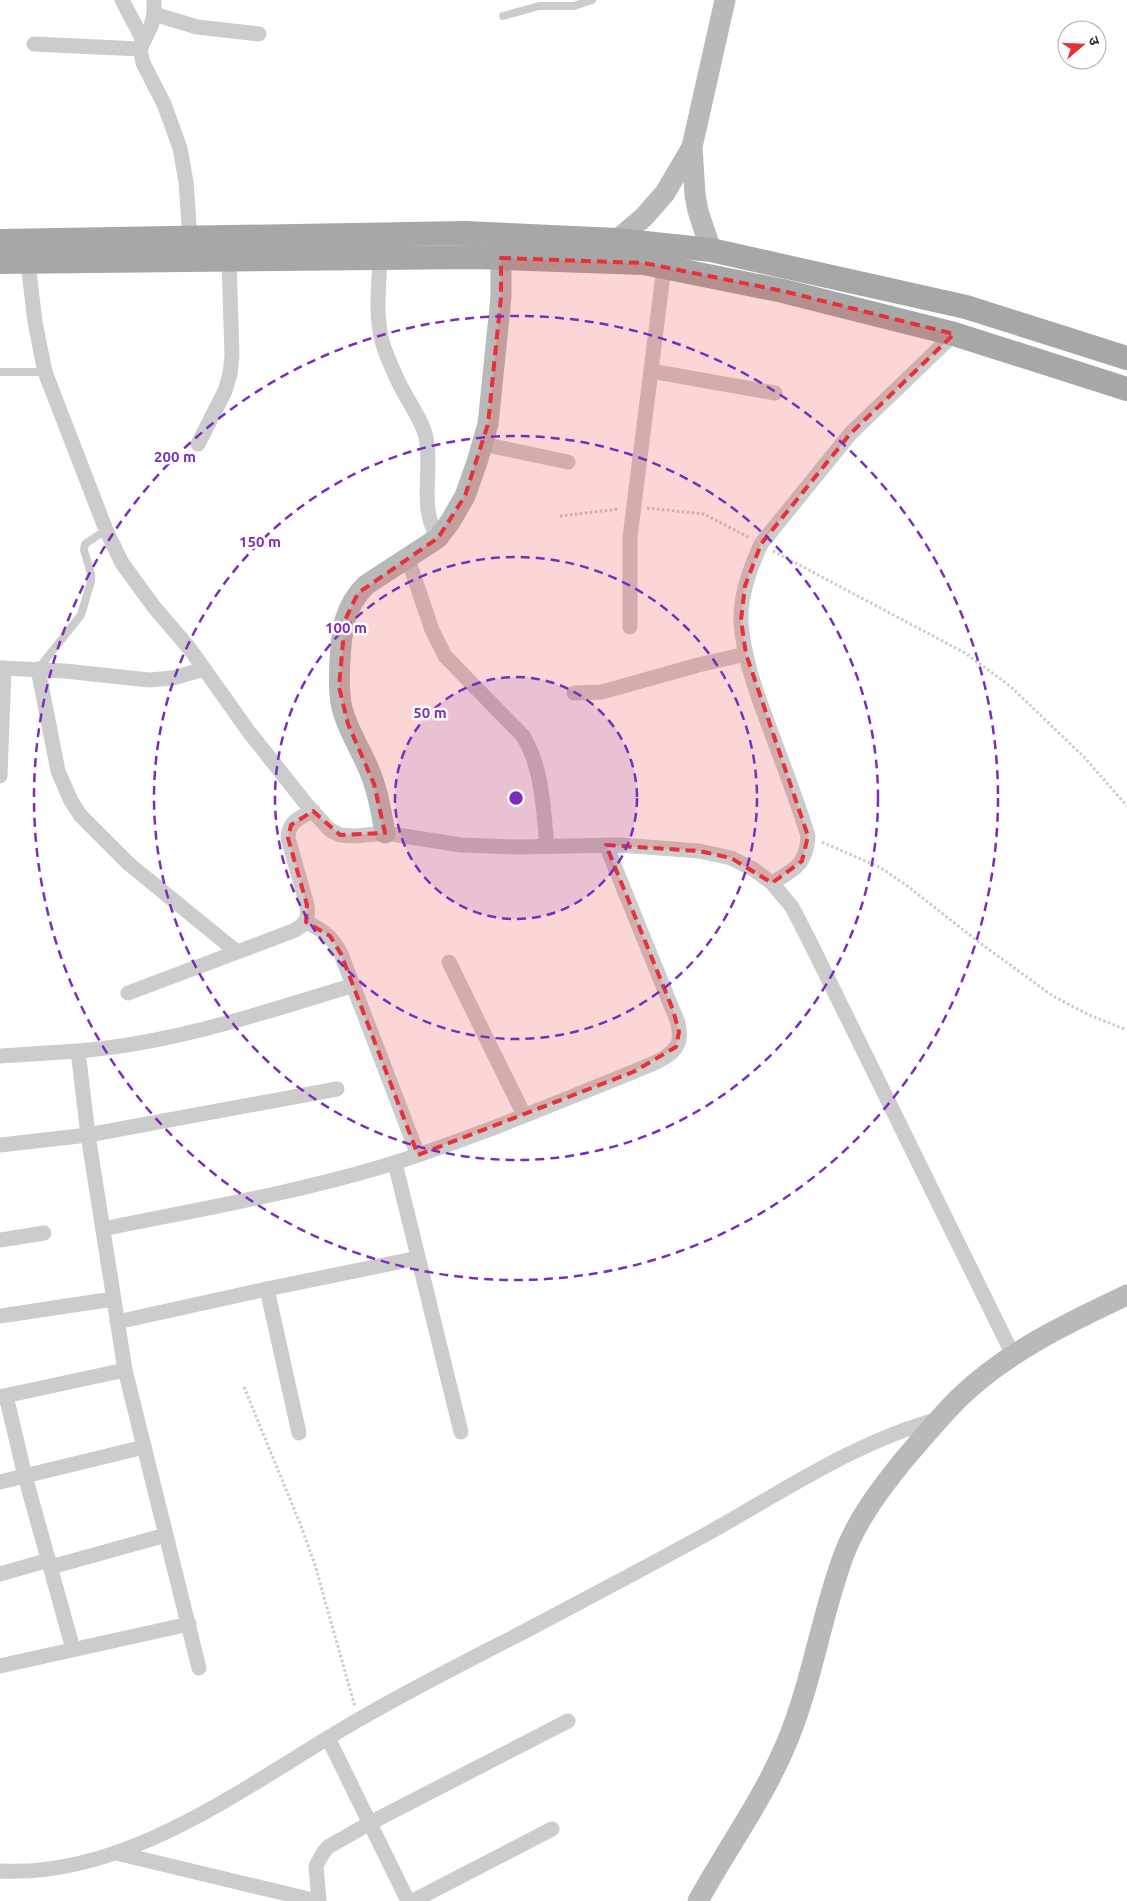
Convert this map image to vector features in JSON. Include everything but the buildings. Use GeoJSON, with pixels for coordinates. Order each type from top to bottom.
{"type":"FeatureCollection","features":[{"type":"Feature","properties":{"kind":"main road"},"geometry":{"type":"LineString","coordinates":[[0,241],[465,233],[617,240],[783,291],[954,334],[1127,389]]}},
{"type":"Feature","properties":{"kind":"main road"},"geometry":{"type":"LineString","coordinates":[[0,262],[501,258],[644,263],[665,256],[711,250],[966,308],[1127,358]]}},
{"type":"Feature","properties":{"kind":"street"},"geometry":{"type":"LineString","coordinates":[[122,0],[141,44],[143,63],[164,104],[180,148],[186,182],[190,238]]}},
{"type":"Feature","properties":{"kind":"street"},"geometry":{"type":"LineString","coordinates":[[711,250],[698,211],[695,195],[692,147],[725,0]]}},
{"type":"Feature","properties":{"kind":"street"},"geometry":{"type":"LineString","coordinates":[[141,44],[151,26],[154,7],[204,28],[259,34]]}},
{"type":"Feature","properties":{"kind":"street"},"geometry":{"type":"LineString","coordinates":[[34,44],[141,44]]}},
{"type":"Feature","properties":{"kind":"street"},"geometry":{"type":"LineString","coordinates":[[617,240],[644,217],[664,193],[692,147]]}},
{"type":"Feature","properties":{"kind":"street"},"geometry":{"type":"LineString","coordinates":[[630,627],[630,537],[665,256]]}},
{"type":"Feature","properties":{"kind":"street"},"geometry":{"type":"LineString","coordinates":[[380,258],[378,309],[382,341],[401,386],[426,434],[429,460],[426,493],[427,512],[432,528],[438,538]]}},
{"type":"Feature","properties":{"kind":"street"},"geometry":{"type":"LineString","coordinates":[[385,834],[374,784],[354,742],[342,707],[340,687],[345,620],[358,593],[366,585],[438,538],[465,496],[488,424],[501,297],[501,258]]}},
{"type":"Feature","properties":{"kind":"street"},"geometry":{"type":"LineString","coordinates":[[198,444],[224,391],[230,374],[232,356],[229,260]]}},
{"type":"Feature","properties":{"kind":"street"},"geometry":{"type":"LineString","coordinates":[[28,262],[35,322],[45,372],[106,530],[122,562],[154,607],[190,649],[249,732],[330,830],[340,835],[385,834],[461,845],[508,847],[606,845],[698,851],[731,858],[753,869],[772,883],[792,907],[811,944],[1013,1355]]}},
{"type":"Feature","properties":{"kind":"street"},"geometry":{"type":"LineString","coordinates":[[772,883],[792,871],[802,861],[807,850],[808,836],[756,692],[746,654],[741,620],[745,586],[752,562],[761,544],[850,434],[954,334]]}},
{"type":"Feature","properties":{"kind":"street"},"geometry":{"type":"LineString","coordinates":[[651,371],[775,393]]}},
{"type":"Feature","properties":{"kind":"street"},"geometry":{"type":"LineString","coordinates":[[482,444],[568,462]]}},
{"type":"Feature","properties":{"kind":"street"},"geometry":{"type":"LineString","coordinates":[[408,559],[432,630],[445,656],[523,736],[530,748],[540,781],[547,846]]}},
{"type":"Feature","properties":{"kind":"street"},"geometry":{"type":"LineString","coordinates":[[574,693],[602,692],[698,665],[746,654]]}},
{"type":"Feature","properties":{"kind":"street"},"geometry":{"type":"LineString","coordinates":[[0,776],[2,668],[38,669],[149,680],[173,678],[204,669]]}},
{"type":"Feature","properties":{"kind":"street"},"geometry":{"type":"LineString","coordinates":[[38,669],[58,771],[71,801],[81,816],[129,864],[237,952]]}},
{"type":"Feature","properties":{"kind":"street"},"geometry":{"type":"LineString","coordinates":[[128,993],[292,931],[306,922],[308,914],[307,905],[288,838],[288,831],[296,820],[313,811]]}},
{"type":"Feature","properties":{"kind":"street"},"geometry":{"type":"LineString","coordinates":[[103,1229],[335,1179],[395,1163],[524,1115],[660,1060],[676,1047],[679,1040],[678,1023],[606,845]]}},
{"type":"Feature","properties":{"kind":"street"},"geometry":{"type":"LineString","coordinates":[[306,922],[330,936],[341,954],[418,1155]]}},
{"type":"Feature","properties":{"kind":"street"},"geometry":{"type":"LineString","coordinates":[[449,962],[524,1115]]}},
{"type":"Feature","properties":{"kind":"street"},"geometry":{"type":"LineString","coordinates":[[0,1056],[78,1051],[148,1042],[240,1020],[354,985]]}},
{"type":"Feature","properties":{"kind":"street"},"geometry":{"type":"LineString","coordinates":[[78,1051],[88,1135],[125,1370],[199,1668]]}},
{"type":"Feature","properties":{"kind":"street"},"geometry":{"type":"LineString","coordinates":[[0,1145],[88,1135],[338,1089]]}},
{"type":"Feature","properties":{"kind":"street"},"geometry":{"type":"LineString","coordinates":[[395,1163],[461,1432]]}},
{"type":"Feature","properties":{"kind":"street"},"geometry":{"type":"LineString","coordinates":[[0,1240],[44,1233]]}},
{"type":"Feature","properties":{"kind":"street"},"geometry":{"type":"LineString","coordinates":[[117,1322],[418,1258]]}},
{"type":"Feature","properties":{"kind":"street"},"geometry":{"type":"LineString","coordinates":[[267,1289],[299,1433]]}},
{"type":"Feature","properties":{"kind":"street"},"geometry":{"type":"LineString","coordinates":[[698,1901],[770,1778],[786,1744],[808,1684],[833,1588],[852,1534],[888,1479],[938,1419],[966,1392],[1013,1355],[1127,1295]]}},
{"type":"Feature","properties":{"kind":"street"},"geometry":{"type":"LineString","coordinates":[[0,1316],[113,1299]]}},
{"type":"Feature","properties":{"kind":"street"},"geometry":{"type":"LineString","coordinates":[[73,1649],[3,1397],[125,1370]]}},
{"type":"Feature","properties":{"kind":"street"},"geometry":{"type":"LineString","coordinates":[[0,1871],[20,1872],[82,1864],[116,1853],[190,1820],[359,1719],[705,1534],[853,1452],[900,1431],[938,1419]]}},
{"type":"Feature","properties":{"kind":"street"},"geometry":{"type":"LineString","coordinates":[[0,1482],[144,1448]]}},
{"type":"Feature","properties":{"kind":"street"},"geometry":{"type":"LineString","coordinates":[[0,1574],[50,1564],[166,1535]]}},
{"type":"Feature","properties":{"kind":"street"},"geometry":{"type":"LineString","coordinates":[[0,1666],[189,1624]]}},
{"type":"Feature","properties":{"kind":"street"},"geometry":{"type":"LineString","coordinates":[[116,1853],[318,1901],[316,1866],[323,1854],[337,1842],[370,1823],[568,1721]]}},
{"type":"Feature","properties":{"kind":"street"},"geometry":{"type":"LineString","coordinates":[[328,1738],[408,1901]]}},
{"type":"Feature","properties":{"kind":"street"},"geometry":{"type":"LineString","coordinates":[[413,1901],[552,1829]]}},
{"type":"Feature","properties":{"kind":"lane"},"geometry":{"type":"LineString","coordinates":[[503,16],[539,6],[574,6],[592,0]]}},
{"type":"Feature","properties":{"kind":"lane"},"geometry":{"type":"LineString","coordinates":[[0,372],[45,372]]}},
{"type":"Feature","properties":{"kind":"lane"},"geometry":{"type":"LineString","coordinates":[[38,669],[81,615],[91,581],[91,574],[84,550],[85,544],[106,530]]}},
{"type":"Feature","properties":{"kind":"path"},"geometry":{"type":"LineString","coordinates":[[560,516],[634,507],[704,514],[965,653],[1016,692],[1085,758],[1127,806]]}},
{"type":"Feature","properties":{"kind":"path"},"geometry":{"type":"LineString","coordinates":[[808,836],[881,868],[933,904],[980,943],[1053,996],[1089,1015],[1127,1030]]}},
{"type":"Feature","properties":{"kind":"path"},"geometry":{"type":"LineString","coordinates":[[244,1387],[315,1565],[359,1719]]}},
{"type":"Feature","properties":{"kind":"highlighted area"},"geometry":{"type":"Polygon","coordinates":[[[501,258],[644,263],[783,291],[954,334],[850,434],[761,544],[745,586],[741,620],[746,654],[808,836],[802,861],[772,883],[731,858],[699,851],[606,845],[673,1010],[679,1032],[676,1047],[633,1072],[418,1155],[341,954],[330,936],[306,922],[307,905],[288,838],[291,825],[313,811],[340,835],[385,833],[374,784],[348,724],[339,687],[345,620],[358,593],[438,538],[465,496],[488,424],[501,297],[501,258]]]}}]}
